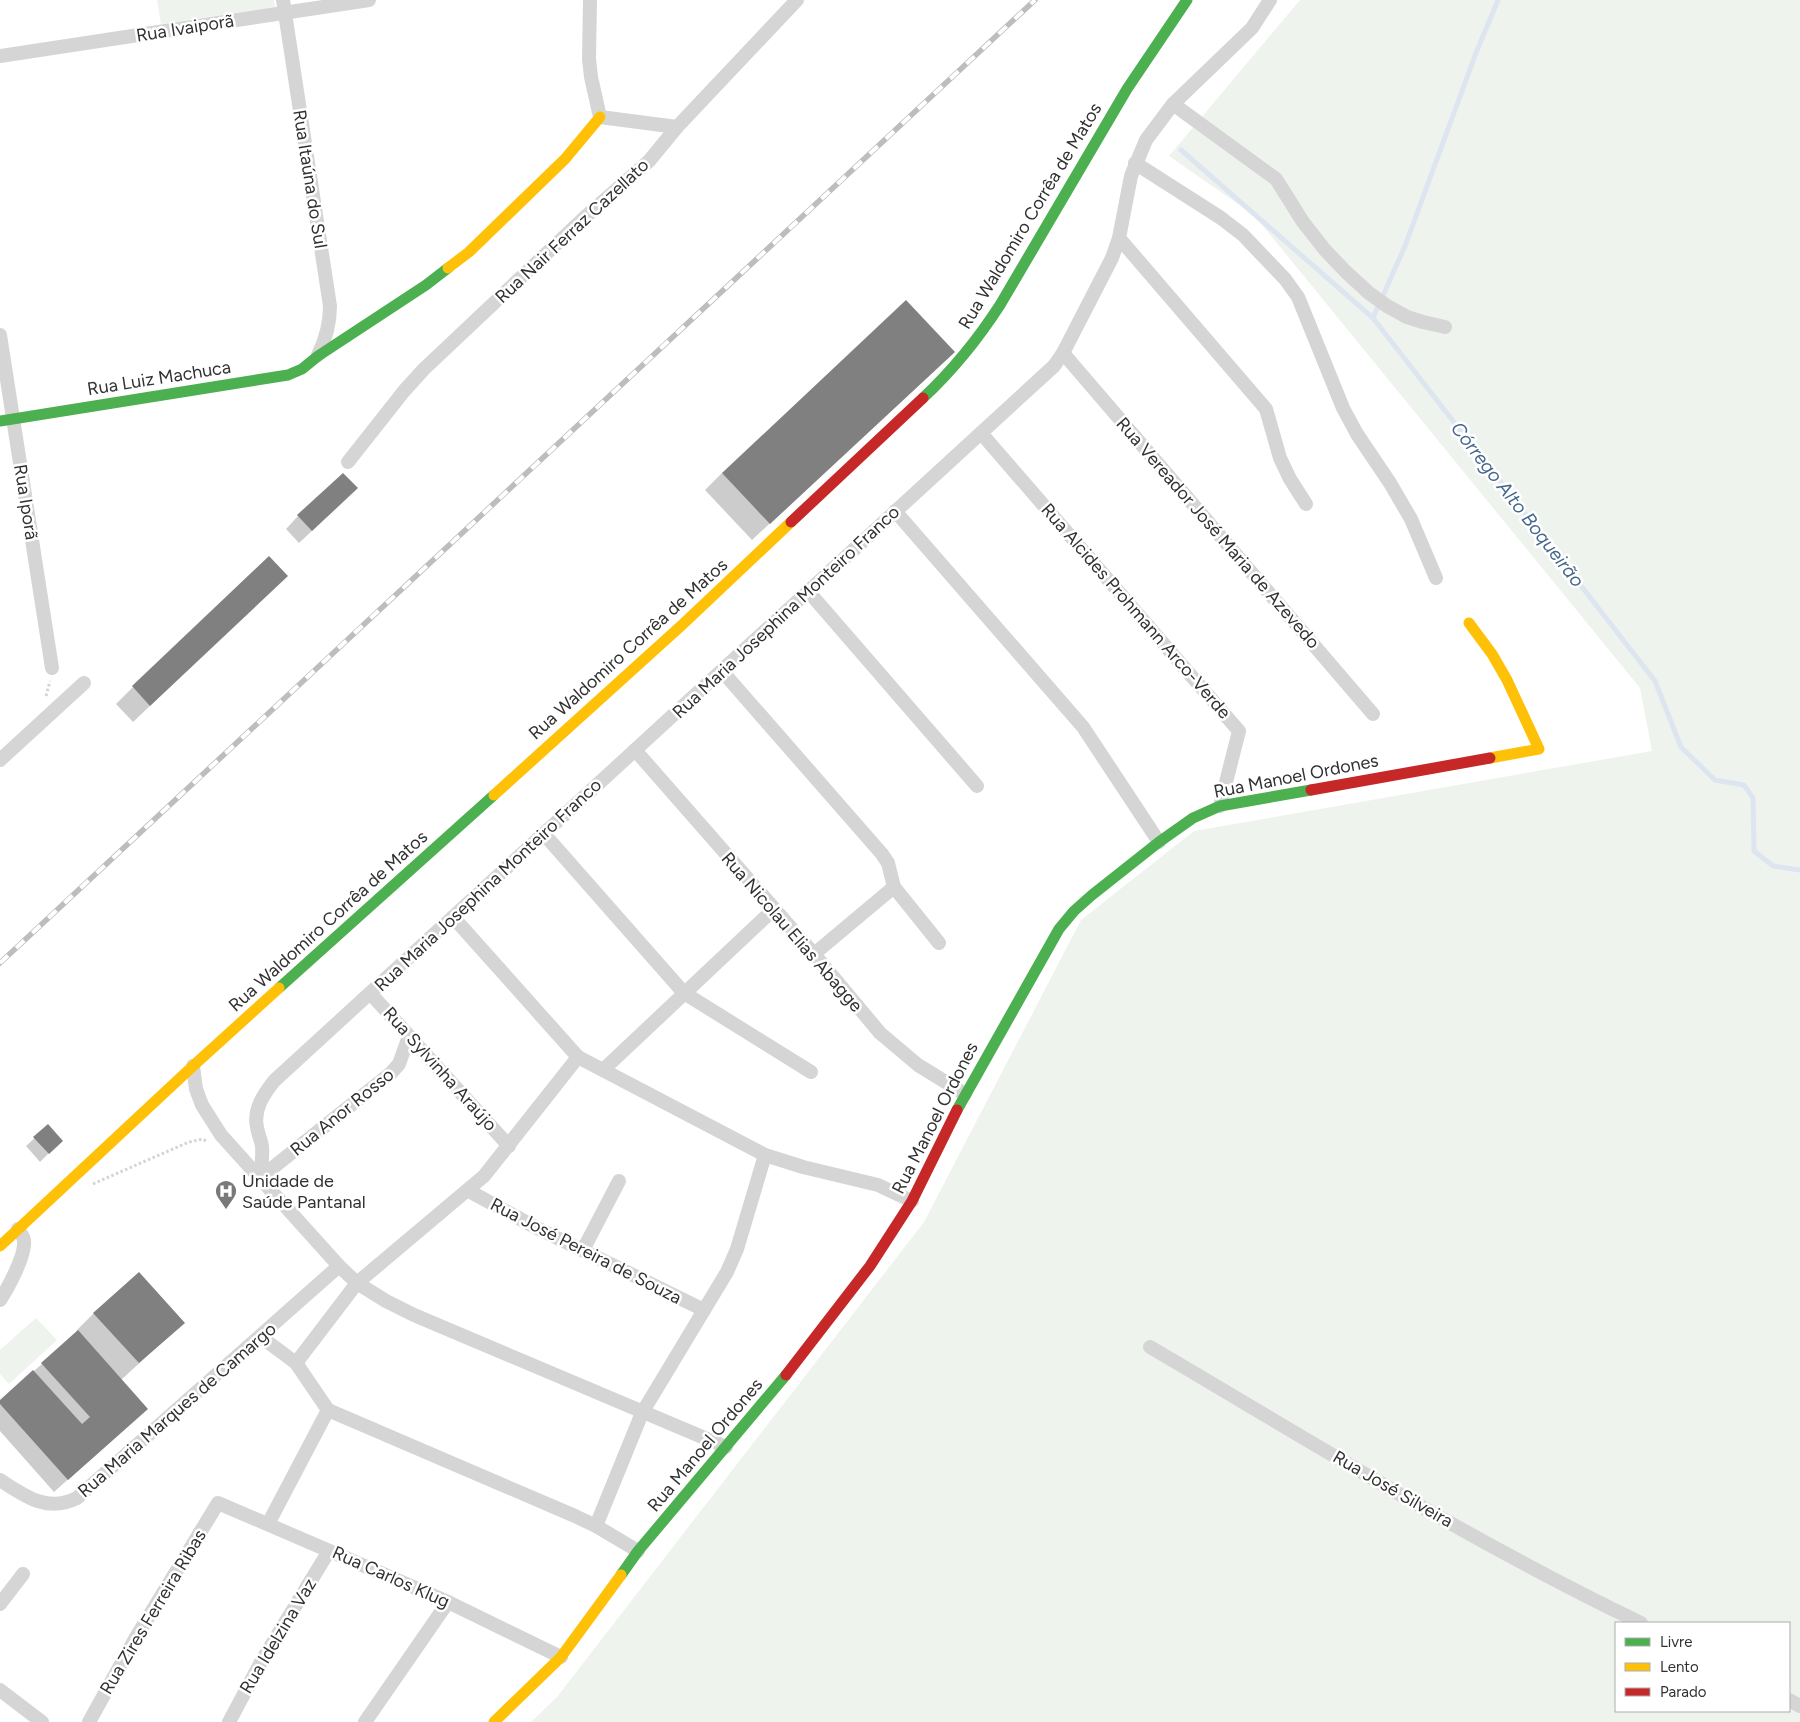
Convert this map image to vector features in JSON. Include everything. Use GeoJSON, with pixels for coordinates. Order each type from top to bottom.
{"type":"FeatureCollection","features":[{"type":"Feature","properties":{"kind":"street","name":"Rua Ivaiporã"},"geometry":{"type":"LineString","coordinates":[[0,56],[284,6],[369,0]]}},
{"type":"Feature","properties":{"kind":"street"},"geometry":{"type":"LineString","coordinates":[[590,0],[589,59],[600,118],[677,126]]}},
{"type":"Feature","properties":{"kind":"street","name":"Rua Nair Ferraz Cazellato"},"geometry":{"type":"LineString","coordinates":[[348,462],[404,391],[424,369],[584,218],[649,161],[677,126],[797,0]]}},
{"type":"Feature","properties":{"kind":"street","name":"Rua Waldomiro Corrêa de Matos"},"geometry":{"type":"LineString","coordinates":[[0,1246],[193,1066],[682,625],[937,385],[979,337],[1000,305],[1127,89],[1186,0]]}},
{"type":"Feature","properties":{"kind":"street","name":"Rua Maria Josephina Monteiro Franco"},"geometry":{"type":"LineString","coordinates":[[260,1178],[263,1153],[256,1126],[256,1114],[264,1093],[274,1081],[1054,366],[1063,353],[1108,267],[1119,238],[1131,176],[1146,140],[1173,104],[1252,28],[1270,0]]}},
{"type":"Feature","properties":{"kind":"street","name":"Rua Itaúna do Sul"},"geometry":{"type":"LineString","coordinates":[[284,6],[330,306],[330,322],[326,339],[318,356]]}},
{"type":"Feature","properties":{"kind":"street"},"geometry":{"type":"LineString","coordinates":[[1173,104],[1276,179],[1303,222],[1325,250],[1369,292],[1387,306],[1422,322],[1445,327]]}},
{"type":"Feature","properties":{"kind":"street","name":"Rua Luiz Machuca"},"geometry":{"type":"LineString","coordinates":[[6,420],[294,374],[318,356],[426,286],[469,252],[565,159],[600,118]]}},
{"type":"Feature","properties":{"kind":"street"},"geometry":{"type":"LineString","coordinates":[[1135,163],[1221,218],[1243,235],[1285,278],[1298,297],[1343,408],[1410,519],[1436,578]]}},
{"type":"Feature","properties":{"kind":"street"},"geometry":{"type":"LineString","coordinates":[[1119,238],[1266,409],[1280,458],[1290,479],[1306,504]]}},
{"type":"Feature","properties":{"kind":"street","name":"Rua Iporã"},"geometry":{"type":"LineString","coordinates":[[0,335],[6,420],[52,668]]}},
{"type":"Feature","properties":{"kind":"street","name":"Rua Vereador José Maria de Azevedo"},"geometry":{"type":"LineString","coordinates":[[1063,353],[1373,714]]}},
{"type":"Feature","properties":{"kind":"street","name":"Rua Alcides Prohmann Arco-Verde"},"geometry":{"type":"LineString","coordinates":[[981,433],[1239,730],[1220,806]]}},
{"type":"Feature","properties":{"kind":"street"},"geometry":{"type":"LineString","coordinates":[[895,511],[1083,726],[1159,842]]}},
{"type":"Feature","properties":{"kind":"street"},"geometry":{"type":"LineString","coordinates":[[808,592],[977,786]]}},
{"type":"Feature","properties":{"kind":"street","name":"Rua Manoel Ordones"},"geometry":{"type":"LineString","coordinates":[[494,1722],[561,1657],[638,1552],[800,1359],[870,1266],[912,1201],[965,1094],[1059,930],[1074,911],[1159,842],[1192,818],[1220,806],[1539,748],[1507,680],[1492,654],[1469,623]]}},
{"type":"Feature","properties":{"kind":"street"},"geometry":{"type":"LineString","coordinates":[[722,671],[882,854],[888,862],[894,887],[939,943]]}},
{"type":"Feature","properties":{"kind":"street"},"geometry":{"type":"LineString","coordinates":[[0,760],[84,683]]}},
{"type":"Feature","properties":{"kind":"street","name":"Rua Nicolau Elias Abagge"},"geometry":{"type":"LineString","coordinates":[[635,750],[814,954],[864,1016],[896,1048],[918,1065],[965,1094]]}},
{"type":"Feature","properties":{"kind":"street"},"geometry":{"type":"LineString","coordinates":[[544,834],[684,993],[811,1072]]}},
{"type":"Feature","properties":{"kind":"street"},"geometry":{"type":"LineString","coordinates":[[814,954],[894,887]]}},
{"type":"Feature","properties":{"kind":"street"},"geometry":{"type":"LineString","coordinates":[[603,1070],[774,909]]}},
{"type":"Feature","properties":{"kind":"street"},"geometry":{"type":"LineString","coordinates":[[454,917],[578,1058],[765,1155],[803,1167],[878,1185],[912,1201]]}},
{"type":"Feature","properties":{"kind":"street","name":"Rua Sylvinha Araújo"},"geometry":{"type":"LineString","coordinates":[[370,993],[509,1146]]}},
{"type":"Feature","properties":{"kind":"street","name":"Rua Anor Rosso"},"geometry":{"type":"LineString","coordinates":[[260,1178],[391,1073],[402,1059],[409,1036]]}},
{"type":"Feature","properties":{"kind":"street"},"geometry":{"type":"LineString","coordinates":[[296,1363],[357,1283],[469,1191],[498,1162],[578,1058]]}},
{"type":"Feature","properties":{"kind":"street"},"geometry":{"type":"LineString","coordinates":[[193,1066],[196,1089],[202,1105],[221,1135],[339,1266],[357,1283],[414,1315],[726,1447]]}},
{"type":"Feature","properties":{"kind":"street"},"geometry":{"type":"LineString","coordinates":[[596,1526],[642,1413],[727,1272],[737,1249],[765,1155]]}},
{"type":"Feature","properties":{"kind":"street"},"geometry":{"type":"LineString","coordinates":[[583,1250],[619,1181]]}},
{"type":"Feature","properties":{"kind":"street","name":"Rua José Pereira de Souza"},"geometry":{"type":"LineString","coordinates":[[469,1191],[535,1227],[704,1310]]}},
{"type":"Feature","properties":{"kind":"street"},"geometry":{"type":"LineString","coordinates":[[0,1300],[25,1245],[18,1229]]}},
{"type":"Feature","properties":{"kind":"street","name":"Rua Maria Marques de Camargo"},"geometry":{"type":"LineString","coordinates":[[0,1480],[22,1494],[53,1505],[64,1504],[77,1498],[339,1266]]}},
{"type":"Feature","properties":{"kind":"street"},"geometry":{"type":"LineString","coordinates":[[261,1336],[296,1363],[328,1410],[596,1526],[638,1552]]}},
{"type":"Feature","properties":{"kind":"street","name":"Rua José Silveira"},"geometry":{"type":"LineString","coordinates":[[1150,1347],[1496,1548],[1566,1586],[1639,1622]]}},
{"type":"Feature","properties":{"kind":"street"},"geometry":{"type":"LineString","coordinates":[[268,1524],[328,1410]]}},
{"type":"Feature","properties":{"kind":"street","name":"Rua Carlos Klug"},"geometry":{"type":"LineString","coordinates":[[218,1502],[448,1602],[561,1657]]}},
{"type":"Feature","properties":{"kind":"street","name":"Rua Zires Ferreira Ribas"},"geometry":{"type":"LineString","coordinates":[[89,1722],[135,1639],[218,1502]]}},
{"type":"Feature","properties":{"kind":"street","name":"Rua Idelzina Vaz"},"geometry":{"type":"LineString","coordinates":[[228,1722],[261,1662],[330,1551]]}},
{"type":"Feature","properties":{"kind":"street"},"geometry":{"type":"LineString","coordinates":[[0,1604],[23,1574]]}},
{"type":"Feature","properties":{"kind":"street"},"geometry":{"type":"LineString","coordinates":[[365,1722],[448,1602]]}},
{"type":"Feature","properties":{"kind":"street"},"geometry":{"type":"LineString","coordinates":[[0,1690],[42,1722]]}},
{"type":"Feature","properties":{"kind":"path"},"geometry":{"type":"LineString","coordinates":[[67,1183],[78,1190],[189,1142],[203,1139],[207,1142],[221,1135]]}},
{"type":"Feature","properties":{"kind":"shaded area"},"geometry":{"type":"Polygon","coordinates":[[[157,0],[274,0],[275,7],[161,24],[157,0]]]}},
{"type":"Feature","properties":{"kind":"shaded area"},"geometry":{"type":"Polygon","coordinates":[[[1300,0],[1800,0],[1800,1722],[531,1722],[557,1697],[924,1222],[1081,920],[1194,831],[1652,751],[1640,688],[1254,215],[1169,156],[1300,0]]]}},
{"type":"Feature","properties":{"kind":"shaded area"},"geometry":{"type":"Polygon","coordinates":[[[36,1318],[57,1340],[9,1384],[0,1374],[0,1350],[36,1318]]]}},
{"type":"Feature","properties":{"kind":"building"},"geometry":{"type":"Polygon","coordinates":[[[906,300],[955,352],[770,524],[722,473],[906,300]]]}},
{"type":"Feature","properties":{"kind":"building"},"geometry":{"type":"Polygon","coordinates":[[[343,473],[358,488],[312,531],[297,515],[343,473]]]}},
{"type":"Feature","properties":{"kind":"building"},"geometry":{"type":"Polygon","coordinates":[[[269,556],[288,576],[150,706],[132,686],[269,556]]]}},
{"type":"Feature","properties":{"kind":"building"},"geometry":{"type":"Polygon","coordinates":[[[48,1124],[63,1141],[49,1154],[33,1137],[48,1124]]]}},
{"type":"Feature","properties":{"kind":"building"},"geometry":{"type":"Polygon","coordinates":[[[139,1272],[185,1323],[139,1363],[93,1313],[139,1272]]]}},
{"type":"Feature","properties":{"kind":"building"},"geometry":{"type":"Polygon","coordinates":[[[78,1330],[148,1409],[68,1480],[0,1404],[0,1400],[33,1370],[82,1424],[90,1417],[41,1363],[78,1330]]]}},
{"type":"Feature","properties":{"kind":"waterway"},"geometry":{"type":"LineString","coordinates":[[1373,318],[1405,246],[1476,53],[1498,0]]}},
{"type":"Feature","properties":{"kind":"waterway","name":"Córrego Alto Boqueirão"},"geometry":{"type":"LineString","coordinates":[[1181,150],[1373,318],[1655,681],[1681,747],[1715,780],[1744,785],[1753,798],[1754,851],[1773,866],[1800,870]]}},
{"type":"Feature","properties":{"kind":"railway"},"geometry":{"type":"LineString","coordinates":[[0,963],[1035,0]]}},
{"type":"Feature","properties":{"kind":"traffic: fast"},"geometry":{"type":"LineString","coordinates":[[923,398],[964,354],[1000,305],[1127,89],[1187,0]]}},
{"type":"Feature","properties":{"kind":"traffic: fast"},"geometry":{"type":"LineString","coordinates":[[0,421],[288,375],[302,369],[318,356],[426,285],[448,268]]}},
{"type":"Feature","properties":{"kind":"traffic: fast"},"geometry":{"type":"LineString","coordinates":[[957,1110],[1059,929],[1074,911],[1159,842],[1193,818],[1220,806],[1311,790]]}},
{"type":"Feature","properties":{"kind":"traffic: fast"},"geometry":{"type":"LineString","coordinates":[[279,988],[494,795]]}},
{"type":"Feature","properties":{"kind":"traffic: fast"},"geometry":{"type":"LineString","coordinates":[[621,1575],[638,1551],[786,1375]]}},
{"type":"Feature","properties":{"kind":"traffic: slow"},"geometry":{"type":"LineString","coordinates":[[448,268],[469,252],[565,159],[600,117]]}},
{"type":"Feature","properties":{"kind":"traffic: slow"},"geometry":{"type":"LineString","coordinates":[[494,795],[682,625],[791,522]]}},
{"type":"Feature","properties":{"kind":"traffic: slow"},"geometry":{"type":"LineString","coordinates":[[1469,623],[1492,654],[1507,680],[1539,749],[1490,758]]}},
{"type":"Feature","properties":{"kind":"traffic: slow"},"geometry":{"type":"LineString","coordinates":[[0,1246],[279,988]]}},
{"type":"Feature","properties":{"kind":"traffic: slow"},"geometry":{"type":"LineString","coordinates":[[494,1722],[561,1657],[621,1575]]}},
{"type":"Feature","properties":{"kind":"traffic: jam"},"geometry":{"type":"LineString","coordinates":[[791,522],[923,398]]}},
{"type":"Feature","properties":{"kind":"traffic: jam"},"geometry":{"type":"LineString","coordinates":[[1311,790],[1490,758]]}},
{"type":"Feature","properties":{"kind":"traffic: jam"},"geometry":{"type":"LineString","coordinates":[[786,1375],[870,1266],[912,1201],[957,1110]]}},
{"type":"Feature","properties":{"kind":"place","name":"Unidade de Saúde Pantanal"},"geometry":{"type":"Point","coordinates":[226,1210]}}]}
